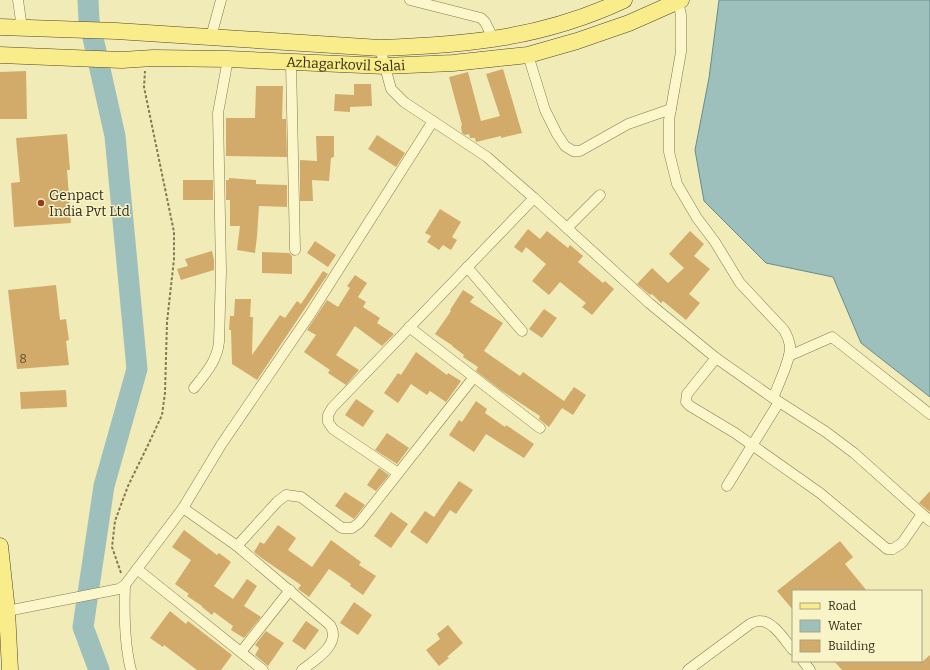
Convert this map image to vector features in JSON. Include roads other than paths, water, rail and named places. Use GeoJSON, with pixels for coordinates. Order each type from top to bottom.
{"type":"FeatureCollection","features":[{"type":"Feature","properties":{"kind":"main road","name":"Azhagarkovil Salai"},"geometry":{"type":"LineString","coordinates":[[0,27],[211,37],[380,48],[494,40],[522,35],[559,25],[604,9],[624,0]]}},
{"type":"Feature","properties":{"kind":"main road","name":"Azhagarkovil Salai"},"geometry":{"type":"LineString","coordinates":[[0,55],[122,60],[153,58],[228,59],[385,66],[453,62],[528,55],[577,42],[629,23],[678,0]]}},
{"type":"Feature","properties":{"kind":"main road"},"geometry":{"type":"LineString","coordinates":[[0,546],[7,611],[10,670]]}},
{"type":"Feature","properties":{"kind":"street"},"geometry":{"type":"LineString","coordinates":[[18,0],[22,28]]}},
{"type":"Feature","properties":{"kind":"street"},"geometry":{"type":"LineString","coordinates":[[211,37],[221,0]]}},
{"type":"Feature","properties":{"kind":"street"},"geometry":{"type":"LineString","coordinates":[[410,0],[481,18],[485,22],[494,40]]}},
{"type":"Feature","properties":{"kind":"street"},"geometry":{"type":"LineString","coordinates":[[678,0],[681,15],[681,52],[669,120],[669,152],[677,184],[697,218],[715,242],[740,283],[784,330],[790,347],[789,356],[776,400],[752,446],[727,486]]}},
{"type":"Feature","properties":{"kind":"street"},"geometry":{"type":"LineString","coordinates":[[380,48],[391,88],[404,102],[487,157],[649,303],[716,358],[776,400],[826,432],[854,453],[926,518],[902,543],[894,549],[887,549],[820,493],[721,424],[690,406],[686,402],[687,394],[716,358]]}},
{"type":"Feature","properties":{"kind":"street"},"geometry":{"type":"LineString","coordinates":[[528,55],[545,110],[565,146],[573,151],[580,151],[628,124],[671,109]]}},
{"type":"Feature","properties":{"kind":"street"},"geometry":{"type":"LineString","coordinates":[[194,388],[212,365],[218,353],[220,342],[221,271],[218,112],[228,59]]}},
{"type":"Feature","properties":{"kind":"street"},"geometry":{"type":"LineString","coordinates":[[291,63],[295,250]]}},
{"type":"Feature","properties":{"kind":"street"},"geometry":{"type":"LineString","coordinates":[[7,611],[47,604],[122,587],[138,569],[183,508],[221,445],[311,313],[433,121]]}},
{"type":"Feature","properties":{"kind":"street"},"geometry":{"type":"LineString","coordinates":[[567,228],[600,194]]}},
{"type":"Feature","properties":{"kind":"street"},"geometry":{"type":"LineString","coordinates":[[398,473],[333,429],[328,422],[328,415],[332,408],[534,198]]}},
{"type":"Feature","properties":{"kind":"street"},"geometry":{"type":"LineString","coordinates":[[467,267],[522,331]]}},
{"type":"Feature","properties":{"kind":"street"},"geometry":{"type":"LineString","coordinates":[[409,327],[540,428]]}},
{"type":"Feature","properties":{"kind":"street"},"geometry":{"type":"LineString","coordinates":[[789,356],[832,337],[930,414]]}},
{"type":"Feature","properties":{"kind":"street"},"geometry":{"type":"LineString","coordinates":[[237,546],[276,502],[286,495],[301,497],[342,528],[352,528],[359,523],[474,377]]}},
{"type":"Feature","properties":{"kind":"street"},"geometry":{"type":"LineString","coordinates":[[183,508],[237,546],[290,590],[334,630],[333,640],[326,651],[302,670]]}},
{"type":"Feature","properties":{"kind":"street"},"geometry":{"type":"LineString","coordinates":[[138,569],[263,670]]}},
{"type":"Feature","properties":{"kind":"street"},"geometry":{"type":"LineString","coordinates":[[122,587],[128,661],[131,670]]}},
{"type":"Feature","properties":{"kind":"street"},"geometry":{"type":"LineString","coordinates":[[241,652],[290,590]]}},
{"type":"Feature","properties":{"kind":"street"},"geometry":{"type":"LineString","coordinates":[[688,670],[750,624],[760,621],[768,623],[774,628],[792,649]]}},
{"type":"Feature","properties":{"kind":"street"},"geometry":{"type":"LineString","coordinates":[[804,662],[810,670]]}},
{"type":"Feature","properties":{"kind":"water"},"geometry":{"type":"Polygon","coordinates":[[[719,0],[930,0],[930,397],[861,343],[833,277],[766,263],[704,201],[695,150],[709,78],[719,0]]]}},
{"type":"Feature","properties":{"kind":"waterway"},"geometry":{"type":"LineString","coordinates":[[88,0],[89,20],[115,136],[137,369],[104,486],[83,627],[99,670]]}},
{"type":"Feature","properties":{"kind":"place","name":"Genpact India Pvt Ltd"},"geometry":{"type":"Point","coordinates":[41,203]}}]}
